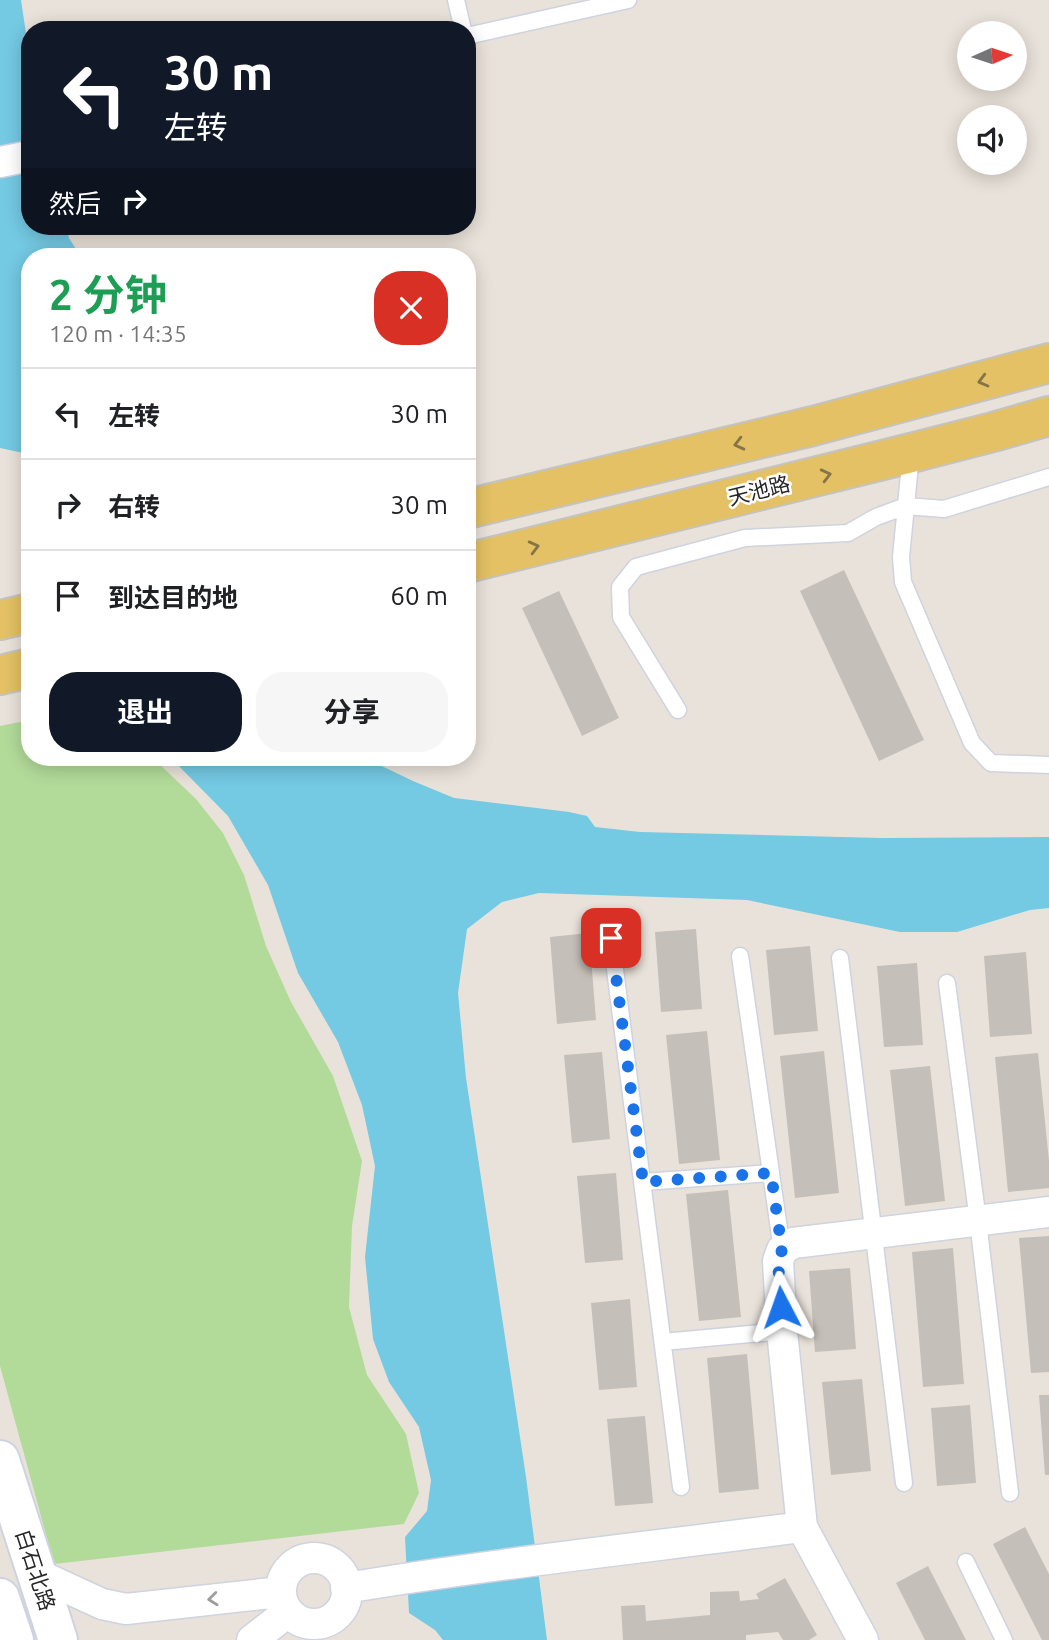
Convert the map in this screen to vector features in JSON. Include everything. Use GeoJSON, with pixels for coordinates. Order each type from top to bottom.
{"type":"FeatureCollection","features":[{"type":"Feature","properties":{"kind":"main road"},"geometry":{"type":"LineString","coordinates":[[476,507],[813,426],[1049,363]]}},
{"type":"Feature","properties":{"kind":"main road","name":"天池路"},"geometry":{"type":"LineString","coordinates":[[476,561],[1049,416]]}},
{"type":"Feature","properties":{"kind":"main road"},"geometry":{"type":"LineString","coordinates":[[0,621],[21,615]]}},
{"type":"Feature","properties":{"kind":"main road"},"geometry":{"type":"LineString","coordinates":[[0,675],[21,670]]}},
{"type":"Feature","properties":{"kind":"main road","name":"白石北路"},"geometry":{"type":"LineString","coordinates":[[0,1460],[58,1640]]}},
{"type":"Feature","properties":{"kind":"main road","name":"白石北路"},"geometry":{"type":"LineString","coordinates":[[0,1598],[13,1640]]}},
{"type":"Feature","properties":{"kind":"street"},"geometry":{"type":"LineString","coordinates":[[0,162],[21,158]]}},
{"type":"Feature","properties":{"kind":"street"},"geometry":{"type":"LineString","coordinates":[[863,1640],[802,1527],[782,1331],[778,1261],[782,1250],[793,1243],[1049,1212]]}},
{"type":"Feature","properties":{"kind":"street"},"geometry":{"type":"LineString","coordinates":[[346,1588],[802,1527]]}},
{"type":"Feature","properties":{"kind":"street"},"geometry":{"type":"LineString","coordinates":[[317,1558],[328,1562],[337,1568],[343,1577],[345,1599],[335,1616],[326,1622],[305,1623],[296,1618],[284,1602],[282,1581],[287,1571],[306,1559],[317,1558]]}},
{"type":"Feature","properties":{"kind":"street"},"geometry":{"type":"LineString","coordinates":[[37,1574],[102,1604],[126,1609],[284,1602]]}},
{"type":"Feature","properties":{"kind":"street"},"geometry":{"type":"LineString","coordinates":[[252,1640],[284,1602]]}},
{"type":"Feature","properties":{"kind":"lane"},"geometry":{"type":"LineString","coordinates":[[456,0],[461,21]]}},
{"type":"Feature","properties":{"kind":"lane"},"geometry":{"type":"LineString","coordinates":[[476,34],[628,0]]}},
{"type":"Feature","properties":{"kind":"lane"},"geometry":{"type":"LineString","coordinates":[[911,453],[901,557],[903,582],[972,743],[991,764],[1049,765]]}},
{"type":"Feature","properties":{"kind":"lane"},"geometry":{"type":"LineString","coordinates":[[678,710],[621,617],[620,587],[636,567],[745,538],[848,533],[876,517],[906,506],[944,509],[1049,477]]}},
{"type":"Feature","properties":{"kind":"lane"},"geometry":{"type":"LineString","coordinates":[[611,938],[681,1487]]}},
{"type":"Feature","properties":{"kind":"lane"},"geometry":{"type":"LineString","coordinates":[[740,956],[782,1250]]}},
{"type":"Feature","properties":{"kind":"lane"},"geometry":{"type":"LineString","coordinates":[[840,958],[904,1483]]}},
{"type":"Feature","properties":{"kind":"lane"},"geometry":{"type":"LineString","coordinates":[[947,983],[1010,1493]]}},
{"type":"Feature","properties":{"kind":"lane"},"geometry":{"type":"LineString","coordinates":[[643,1182],[771,1173]]}},
{"type":"Feature","properties":{"kind":"lane"},"geometry":{"type":"LineString","coordinates":[[663,1342],[782,1331]]}},
{"type":"Feature","properties":{"kind":"lane"},"geometry":{"type":"LineString","coordinates":[[966,1562],[1004,1640]]}},
{"type":"Feature","properties":{"kind":"green space"},"geometry":{"type":"Polygon","coordinates":[[[21,722],[21,766],[161,766],[196,799],[223,833],[244,875],[266,946],[291,1002],[333,1076],[362,1161],[352,1226],[349,1307],[367,1375],[406,1434],[419,1493],[404,1524],[54,1564],[0,1366],[0,726],[21,722]]]}},
{"type":"Feature","properties":{"kind":"water"},"geometry":{"type":"Polygon","coordinates":[[[0,0],[21,0],[24,21],[21,21],[21,235],[68,235],[75,248],[21,248],[21,452],[0,448],[0,0]]]}},
{"type":"Feature","properties":{"kind":"water"},"geometry":{"type":"Polygon","coordinates":[[[179,766],[382,766],[454,798],[569,812],[587,816],[595,827],[640,832],[881,838],[1049,837],[1049,908],[1030,910],[957,932],[900,932],[747,900],[539,893],[502,902],[467,929],[458,993],[466,1078],[526,1477],[547,1640],[443,1640],[435,1630],[409,1613],[405,1537],[427,1511],[431,1480],[419,1427],[389,1382],[373,1339],[365,1257],[375,1166],[362,1105],[338,1042],[298,973],[268,885],[228,816],[179,766]]]}},
{"type":"Feature","properties":{"kind":"building"},"geometry":{"type":"Polygon","coordinates":[[[844,570],[924,740],[879,761],[800,591],[844,570]]]}},
{"type":"Feature","properties":{"kind":"building"},"geometry":{"type":"Polygon","coordinates":[[[559,591],[619,718],[582,736],[522,608],[559,591]]]}},
{"type":"Feature","properties":{"kind":"building"},"geometry":{"type":"Polygon","coordinates":[[[696,929],[702,1009],[661,1012],[655,932],[696,929]]]}},
{"type":"Feature","properties":{"kind":"building"},"geometry":{"type":"Polygon","coordinates":[[[589,933],[596,1020],[557,1024],[550,937],[589,933]]]}},
{"type":"Feature","properties":{"kind":"building"},"geometry":{"type":"Polygon","coordinates":[[[810,946],[818,1031],[774,1035],[766,950],[810,946]]]}},
{"type":"Feature","properties":{"kind":"building"},"geometry":{"type":"Polygon","coordinates":[[[1026,952],[1032,1034],[990,1037],[984,956],[1026,952]]]}},
{"type":"Feature","properties":{"kind":"building"},"geometry":{"type":"Polygon","coordinates":[[[917,963],[923,1045],[884,1047],[877,966],[917,963]]]}},
{"type":"Feature","properties":{"kind":"building"},"geometry":{"type":"Polygon","coordinates":[[[707,1031],[720,1160],[679,1164],[666,1035],[707,1031]]]}},
{"type":"Feature","properties":{"kind":"building"},"geometry":{"type":"Polygon","coordinates":[[[824,1051],[839,1193],[795,1198],[780,1056],[824,1051]]]}},
{"type":"Feature","properties":{"kind":"building"},"geometry":{"type":"Polygon","coordinates":[[[602,1052],[610,1139],[572,1143],[564,1055],[602,1052]]]}},
{"type":"Feature","properties":{"kind":"building"},"geometry":{"type":"Polygon","coordinates":[[[1038,1053],[1049,1161],[1049,1188],[1008,1192],[995,1057],[1038,1053]]]}},
{"type":"Feature","properties":{"kind":"building"},"geometry":{"type":"Polygon","coordinates":[[[930,1066],[945,1201],[905,1206],[890,1070],[930,1066]]]}},
{"type":"Feature","properties":{"kind":"building"},"geometry":{"type":"Polygon","coordinates":[[[616,1173],[623,1260],[585,1263],[577,1176],[616,1173]]]}},
{"type":"Feature","properties":{"kind":"building"},"geometry":{"type":"Polygon","coordinates":[[[728,1190],[741,1317],[699,1321],[686,1194],[728,1190]]]}},
{"type":"Feature","properties":{"kind":"building"},"geometry":{"type":"Polygon","coordinates":[[[1049,1236],[1049,1372],[1031,1373],[1019,1238],[1049,1236]]]}},
{"type":"Feature","properties":{"kind":"building"},"geometry":{"type":"Polygon","coordinates":[[[953,1248],[964,1384],[923,1387],[912,1252],[953,1248]]]}},
{"type":"Feature","properties":{"kind":"building"},"geometry":{"type":"Polygon","coordinates":[[[850,1268],[856,1349],[815,1352],[809,1271],[850,1268]]]}},
{"type":"Feature","properties":{"kind":"building"},"geometry":{"type":"Polygon","coordinates":[[[630,1299],[637,1387],[599,1390],[591,1303],[630,1299]]]}},
{"type":"Feature","properties":{"kind":"building"},"geometry":{"type":"Polygon","coordinates":[[[747,1354],[759,1489],[719,1493],[707,1358],[747,1354]]]}},
{"type":"Feature","properties":{"kind":"building"},"geometry":{"type":"Polygon","coordinates":[[[862,1379],[871,1471],[831,1475],[822,1382],[862,1379]]]}},
{"type":"Feature","properties":{"kind":"building"},"geometry":{"type":"Polygon","coordinates":[[[1039,1395],[1049,1395],[1049,1475],[1045,1475],[1039,1395]]]}},
{"type":"Feature","properties":{"kind":"building"},"geometry":{"type":"Polygon","coordinates":[[[970,1405],[976,1483],[937,1486],[931,1408],[970,1405]]]}},
{"type":"Feature","properties":{"kind":"building"},"geometry":{"type":"Polygon","coordinates":[[[645,1416],[653,1503],[615,1506],[607,1419],[645,1416]]]}},
{"type":"Feature","properties":{"kind":"building"},"geometry":{"type":"Polygon","coordinates":[[[1025,1527],[1049,1574],[1049,1640],[1042,1640],[993,1544],[1025,1527]]]}},
{"type":"Feature","properties":{"kind":"building"},"geometry":{"type":"Polygon","coordinates":[[[928,1566],[966,1640],[925,1640],[896,1583],[928,1566]]]}},
{"type":"Feature","properties":{"kind":"building"},"geometry":{"type":"Polygon","coordinates":[[[785,1578],[817,1635],[809,1640],[783,1640],[778,1632],[746,1635],[746,1640],[623,1640],[621,1606],[645,1605],[646,1621],[710,1615],[710,1592],[739,1591],[740,1601],[759,1599],[756,1594],[785,1578]]]}},
{"type":"Feature","properties":{"kind":"route"},"geometry":{"type":"LineString","coordinates":[[611,938],[643,1182],[771,1173],[782,1250],[778,1261],[781,1307]]}}]}
